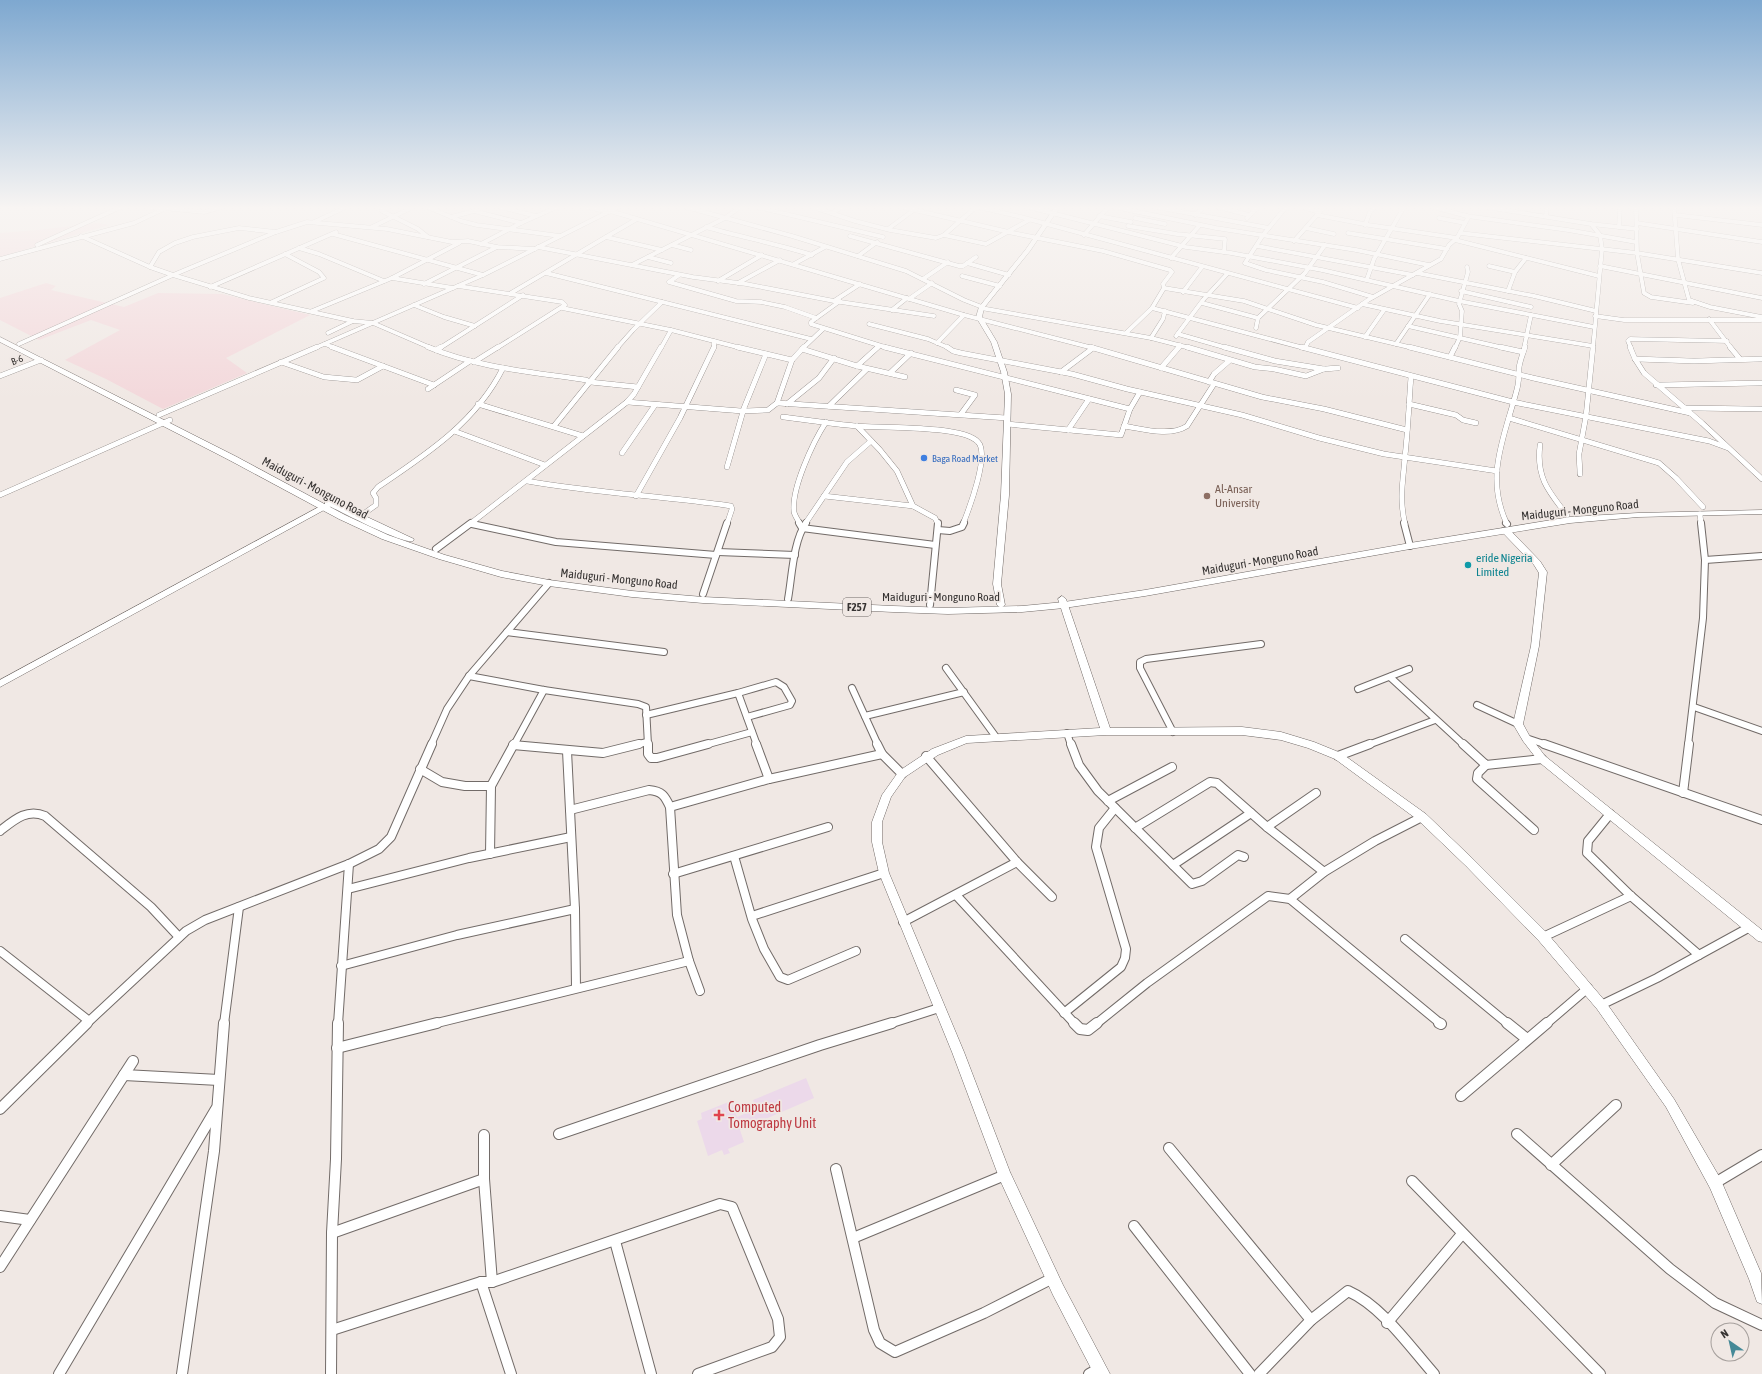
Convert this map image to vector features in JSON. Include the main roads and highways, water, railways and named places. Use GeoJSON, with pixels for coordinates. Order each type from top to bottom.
{"type":"FeatureCollection","features":[{"type":"Feature","properties":{"kind":"main road","name":"Maiduguri - Monguno Road"},"geometry":{"type":"LineString","coordinates":[[0,334],[159,415],[167,422]]}},
{"type":"Feature","properties":{"kind":"main road","name":"Maiduguri - Monguno Road"},"geometry":{"type":"LineString","coordinates":[[0,339],[167,422],[234,459],[325,505],[373,532],[442,557],[501,574],[549,583],[632,594],[703,600],[879,609],[948,611],[1022,609],[1063,602],[1152,592],[1409,543],[1568,515],[1701,511],[1762,512]]}},
{"type":"Feature","properties":{"kind":"main road","name":"Maiduguri - Monguno Road"},"geometry":{"type":"LineString","coordinates":[[325,505],[359,517],[377,526],[436,549],[466,558],[546,576],[630,588],[702,594],[930,605],[1063,602]]}},
{"type":"Feature","properties":{"kind":"main road","name":"Maiduguri - Monguno Road"},"geometry":{"type":"LineString","coordinates":[[1506,527],[1582,519],[1762,508]]}},
{"type":"Feature","properties":{"kind":"place","name":"Baga Road Market"},"geometry":{"type":"Point","coordinates":[924,458]}},
{"type":"Feature","properties":{"kind":"place","name":"Al-Ansar University"},"geometry":{"type":"Point","coordinates":[1207,496]}},
{"type":"Feature","properties":{"kind":"place","name":"eride Nigeria Limited"},"geometry":{"type":"Point","coordinates":[1468,565]}},
{"type":"Feature","properties":{"kind":"place","name":"Computed Tomography Unit"},"geometry":{"type":"Point","coordinates":[719,1115]}}]}
